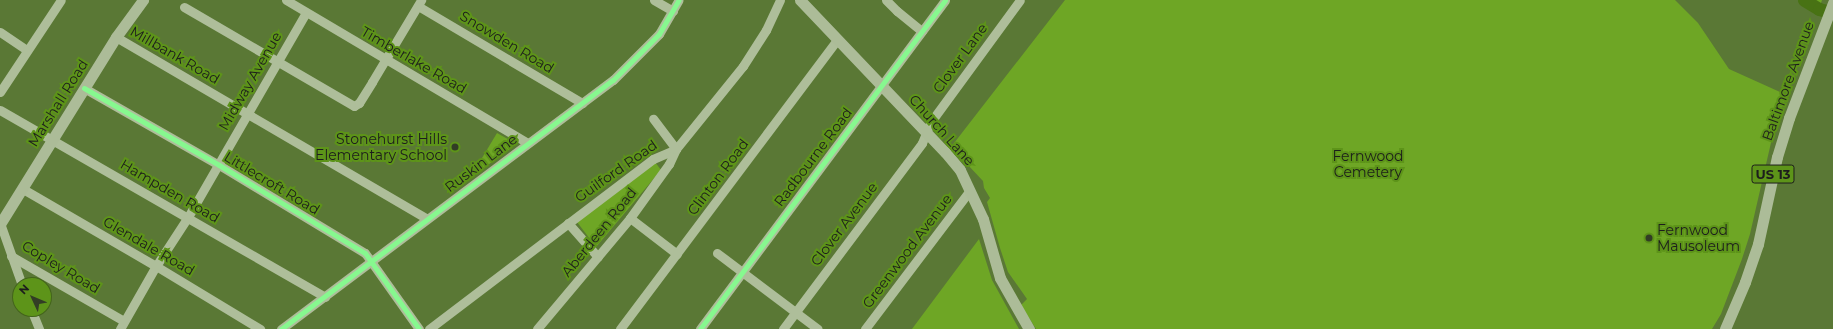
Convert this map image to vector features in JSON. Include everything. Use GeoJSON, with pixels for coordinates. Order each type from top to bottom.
{"type":"FeatureCollection","features":[{"type":"Feature","properties":{"kind":"main road","name":"Marshall Road"},"geometry":{"type":"LineString","coordinates":[[0,223],[23,189],[116,37],[143,0]]}},
{"type":"Feature","properties":{"kind":"main road","name":"Church Lane"},"geometry":{"type":"LineString","coordinates":[[800,0],[960,170],[983,219],[1000,278],[1029,329]]}},
{"type":"Feature","properties":{"kind":"main road","name":"Baltimore Avenue"},"geometry":{"type":"LineString","coordinates":[[1724,329],[1752,264],[1763,224],[1783,137],[1833,3]]}},
{"type":"Feature","properties":{"kind":"street"},"geometry":{"type":"LineString","coordinates":[[0,92],[60,0]]}},
{"type":"Feature","properties":{"kind":"street","name":"Timberlake Road"},"geometry":{"type":"LineString","coordinates":[[286,0],[528,143]]}},
{"type":"Feature","properties":{"kind":"street"},"geometry":{"type":"LineString","coordinates":[[654,0],[674,11]]}},
{"type":"Feature","properties":{"kind":"street","name":"Ruskin Lane"},"geometry":{"type":"LineString","coordinates":[[281,329],[613,80],[637,58],[659,34],[674,11],[679,0]]}},
{"type":"Feature","properties":{"kind":"street","name":"Guilford Road"},"geometry":{"type":"LineString","coordinates":[[428,329],[653,159],[676,149],[743,66],[766,30],[780,0]]}},
{"type":"Feature","properties":{"kind":"street"},"geometry":{"type":"LineString","coordinates":[[886,0],[897,11],[922,30]]}},
{"type":"Feature","properties":{"kind":"street","name":"Radbourne Road"},"geometry":{"type":"LineString","coordinates":[[700,329],[945,0]]}},
{"type":"Feature","properties":{"kind":"street","name":"Clover Lane"},"geometry":{"type":"LineString","coordinates":[[926,134],[930,123],[1020,0]]}},
{"type":"Feature","properties":{"kind":"street"},"geometry":{"type":"LineString","coordinates":[[188,9],[276,62],[354,106],[359,103],[387,60],[420,3]]}},
{"type":"Feature","properties":{"kind":"street","name":"Snowden Road"},"geometry":{"type":"LineString","coordinates":[[420,3],[582,103]]}},
{"type":"Feature","properties":{"kind":"street","name":"Midway Avenue"},"geometry":{"type":"LineString","coordinates":[[122,325],[156,266],[188,217],[219,165],[276,62],[306,13]]}},
{"type":"Feature","properties":{"kind":"street"},"geometry":{"type":"LineString","coordinates":[[0,32],[26,50]]}},
{"type":"Feature","properties":{"kind":"street","name":"Millbank Road"},"geometry":{"type":"LineString","coordinates":[[116,37],[427,219]]}},
{"type":"Feature","properties":{"kind":"street","name":"Clinton Road"},"geometry":{"type":"LineString","coordinates":[[620,329],[837,40]]}},
{"type":"Feature","properties":{"kind":"street","name":"Littlecroft Road"},"geometry":{"type":"LineString","coordinates":[[84,88],[219,165],[365,252],[419,329]]}},
{"type":"Feature","properties":{"kind":"street","name":"Hampden Road"},"geometry":{"type":"LineString","coordinates":[[0,110],[53,139],[325,297]]}},
{"type":"Feature","properties":{"kind":"street"},"geometry":{"type":"LineString","coordinates":[[653,119],[676,149]]}},
{"type":"Feature","properties":{"kind":"street","name":"Clover Avenue"},"geometry":{"type":"LineString","coordinates":[[783,329],[922,143],[926,134]]}},
{"type":"Feature","properties":{"kind":"street","name":"Aberdeen Road"},"geometry":{"type":"LineString","coordinates":[[537,329],[630,218],[669,164],[676,149]]}},
{"type":"Feature","properties":{"kind":"street","name":"Glendale Road"},"geometry":{"type":"LineString","coordinates":[[23,189],[156,266],[260,329]]}},
{"type":"Feature","properties":{"kind":"street","name":"Greenwood Avenue"},"geometry":{"type":"LineString","coordinates":[[865,329],[970,190]]}},
{"type":"Feature","properties":{"kind":"street"},"geometry":{"type":"LineString","coordinates":[[630,218],[677,254]]}},
{"type":"Feature","properties":{"kind":"street","name":"Copley Road"},"geometry":{"type":"LineString","coordinates":[[0,223],[11,256],[122,325]]}},
{"type":"Feature","properties":{"kind":"street"},"geometry":{"type":"LineString","coordinates":[[568,223],[598,257]]}},
{"type":"Feature","properties":{"kind":"street"},"geometry":{"type":"LineString","coordinates":[[717,253],[818,329]]}},
{"type":"Feature","properties":{"kind":"street"},"geometry":{"type":"LineString","coordinates":[[11,256],[19,277]]}},
{"type":"Feature","properties":{"kind":"street"},"geometry":{"type":"LineString","coordinates":[[34,317],[39,329]]}},
{"type":"Feature","properties":{"kind":"green space","name":"Fernwood Cemetery"},"geometry":{"type":"Polygon","coordinates":[[[1065,0],[1675,0],[1698,23],[1729,69],[1782,93],[1780,98],[1784,101],[1773,134],[1750,234],[1721,314],[1712,329],[1036,329],[1021,305],[1027,299],[1008,272],[987,202],[990,198],[984,188],[983,181],[951,147],[1065,0]]]}},
{"type":"Feature","properties":{"kind":"green space"},"geometry":{"type":"Polygon","coordinates":[[[1804,0],[1822,0],[1819,9],[1804,0]]]}},
{"type":"Feature","properties":{"kind":"green space"},"geometry":{"type":"Polygon","coordinates":[[[497,133],[513,142],[510,149],[470,178],[497,133]]]}},
{"type":"Feature","properties":{"kind":"green space"},"geometry":{"type":"Polygon","coordinates":[[[655,162],[661,170],[596,247],[577,222],[655,162]]]}},
{"type":"Feature","properties":{"kind":"green space"},"geometry":{"type":"Polygon","coordinates":[[[979,239],[992,280],[1019,329],[912,329],[979,239]]]}},
{"type":"Feature","properties":{"kind":"waterway"},"geometry":{"type":"LineString","coordinates":[[1804,0],[1819,9],[1833,13]]}},
{"type":"Feature","properties":{"kind":"cycle path"},"geometry":{"type":"LineString","coordinates":[[281,329],[613,80],[659,34],[679,0]]}},
{"type":"Feature","properties":{"kind":"cycle path"},"geometry":{"type":"LineString","coordinates":[[700,329],[945,0]]}},
{"type":"Feature","properties":{"kind":"cycle path"},"geometry":{"type":"LineString","coordinates":[[84,88],[219,165],[365,253],[419,329]]}},
{"type":"Feature","properties":{"kind":"place","name":"Stonehurst Hills Elementary School"},"geometry":{"type":"Point","coordinates":[455,147]}},
{"type":"Feature","properties":{"kind":"place","name":"Fernwood Mausoleum"},"geometry":{"type":"Point","coordinates":[1649,238]}}]}
